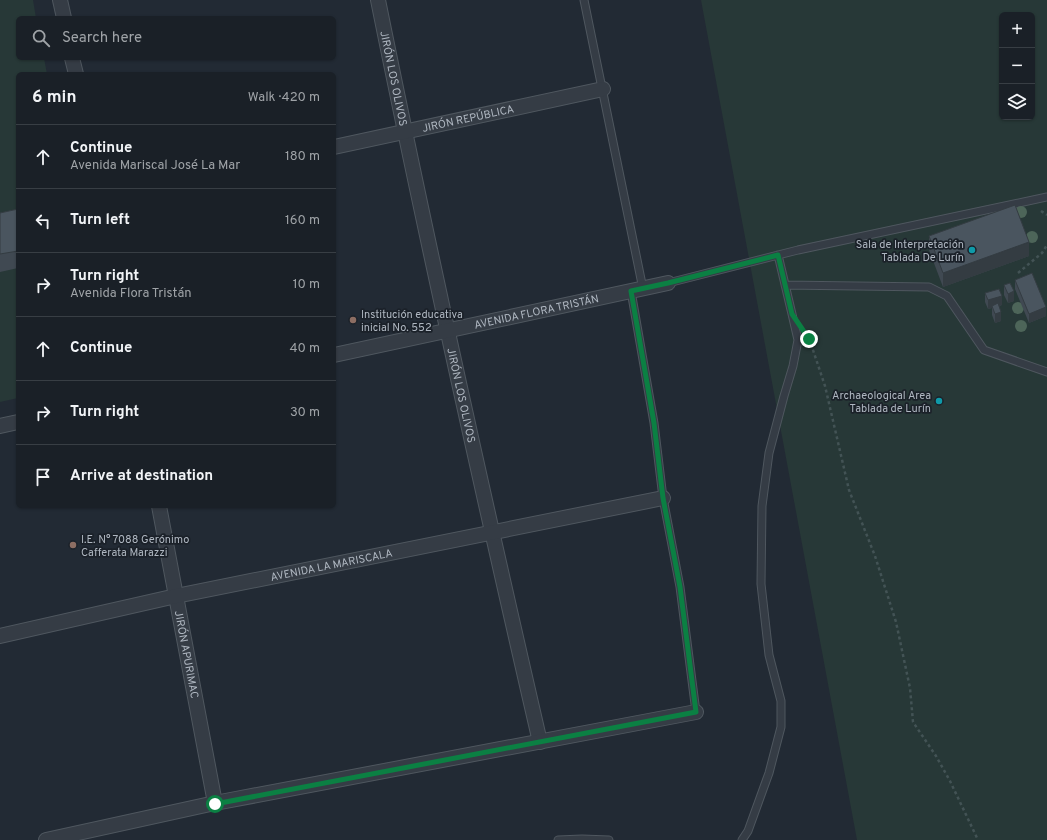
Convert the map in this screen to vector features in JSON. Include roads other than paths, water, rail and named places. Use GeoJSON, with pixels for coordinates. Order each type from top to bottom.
{"type":"FeatureCollection","features":[{"type":"Feature","properties":{"kind":"street"},"geometry":{"type":"LineString","coordinates":[[60,0],[64,16]]}},
{"type":"Feature","properties":{"kind":"street","name":"JIRÓN LOS OLIVOS"},"geometry":{"type":"LineString","coordinates":[[378,0],[405,132],[492,532],[540,742]]}},
{"type":"Feature","properties":{"kind":"street"},"geometry":{"type":"LineString","coordinates":[[72,60],[76,72]]}},
{"type":"Feature","properties":{"kind":"street","name":"JIRÓN REPÚBLICA"},"geometry":{"type":"LineString","coordinates":[[336,147],[603,89]]}},
{"type":"Feature","properties":{"kind":"street","name":"AVENIDA FLORA TRISTÁN"},"geometry":{"type":"LineString","coordinates":[[336,354],[668,283]]}},
{"type":"Feature","properties":{"kind":"street"},"geometry":{"type":"LineString","coordinates":[[0,426],[16,422]]}},
{"type":"Feature","properties":{"kind":"street","name":"AVENIDA LA MARISCALA"},"geometry":{"type":"LineString","coordinates":[[0,636],[176,596],[663,498]]}},
{"type":"Feature","properties":{"kind":"street","name":"JIRÓN APURIMAC"},"geometry":{"type":"LineString","coordinates":[[159,508],[215,804]]}},
{"type":"Feature","properties":{"kind":"street"},"geometry":{"type":"LineString","coordinates":[[46,840],[215,804],[696,712]]}},
{"type":"Feature","properties":{"kind":"lane"},"geometry":{"type":"LineString","coordinates":[[584,0],[603,89],[637,290],[663,498],[680,587],[696,712]]}},
{"type":"Feature","properties":{"kind":"lane"},"geometry":{"type":"LineString","coordinates":[[668,283],[798,250],[1047,197]]}},
{"type":"Feature","properties":{"kind":"lane"},"geometry":{"type":"LineString","coordinates":[[742,840],[748,831],[769,773],[781,727],[781,701],[769,655],[761,584],[762,506],[769,453],[793,366],[798,340],[778,255]]}},
{"type":"Feature","properties":{"kind":"lane"},"geometry":{"type":"LineString","coordinates":[[785,285],[929,287],[947,296],[984,350],[1047,372]]}},
{"type":"Feature","properties":{"kind":"lane"},"geometry":{"type":"LineString","coordinates":[[558,840],[609,840]]}},
{"type":"Feature","properties":{"kind":"place","name":"Sala de Interpretación Tablada De Lurín"},"geometry":{"type":"Point","coordinates":[972,250]}},
{"type":"Feature","properties":{"kind":"place","name":"Institución educativa inicial No. 552"},"geometry":{"type":"Point","coordinates":[353,320]}},
{"type":"Feature","properties":{"kind":"place","name":"Archaeological Area Tablada de Lurín"},"geometry":{"type":"Point","coordinates":[939,401]}},
{"type":"Feature","properties":{"kind":"place","name":"I.E. N° 7088 Gerónimo Cafferata Marazzi"},"geometry":{"type":"Point","coordinates":[73,545]}}]}
